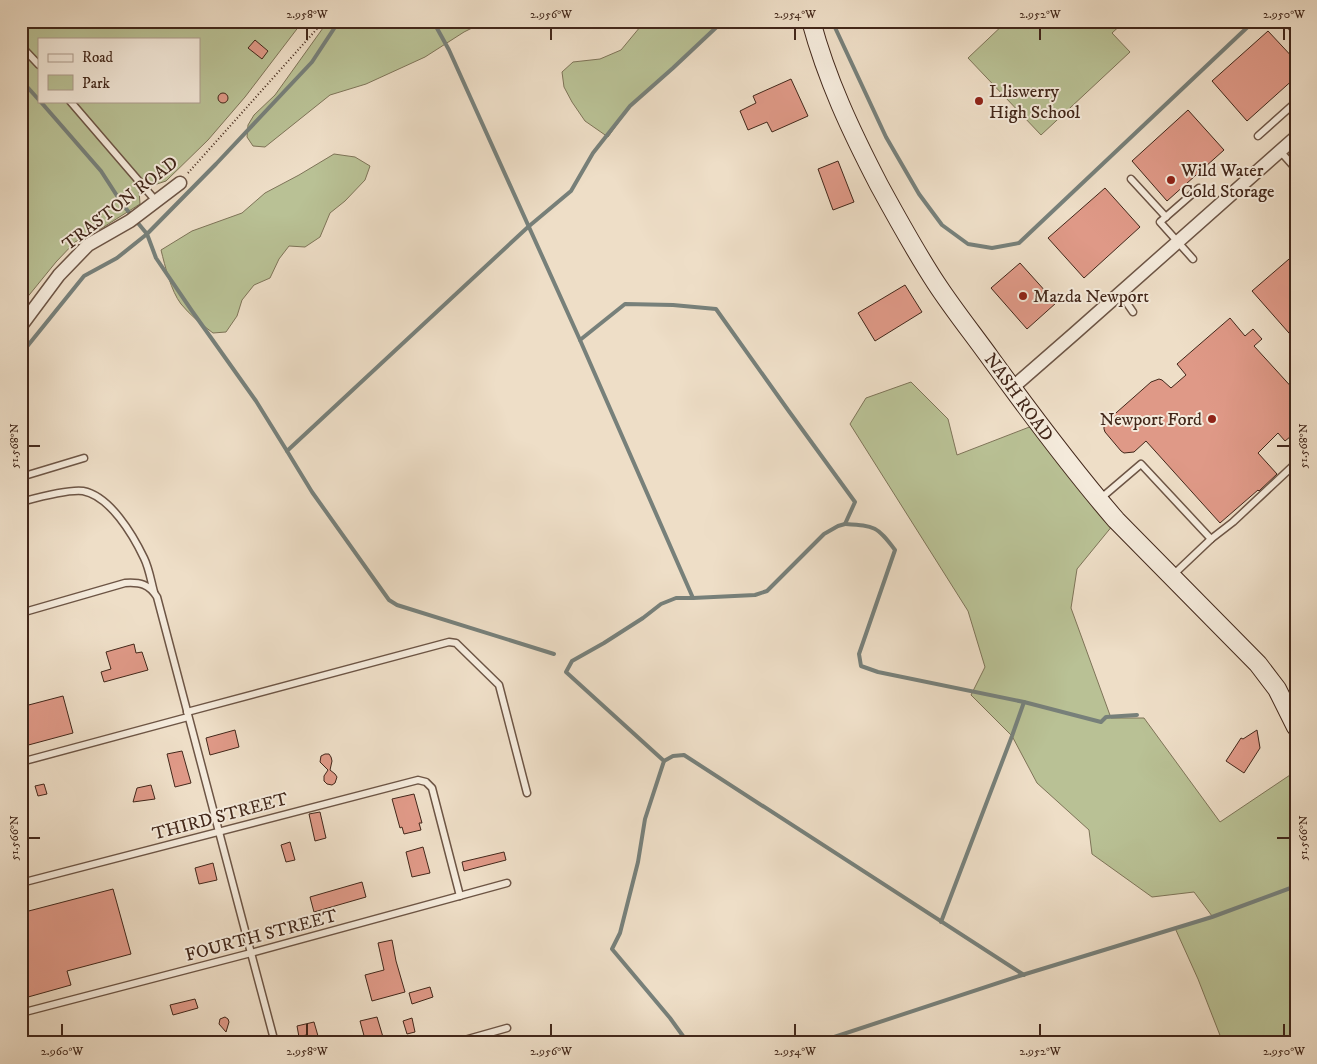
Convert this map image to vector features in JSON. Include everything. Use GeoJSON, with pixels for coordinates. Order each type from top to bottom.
{"type":"FeatureCollection","features":[{"type":"Feature","properties":{"kind":"street","name":"NASH ROAD"},"geometry":{"type":"LineString","coordinates":[[811,21],[819,52],[838,100],[867,161],[899,223],[936,283],[1061,454],[1098,500],[1171,577],[1258,664],[1277,689],[1296,727]]}},
{"type":"Feature","properties":{"kind":"street"},"geometry":{"type":"LineString","coordinates":[[1012,388],[1296,136]]}},
{"type":"Feature","properties":{"kind":"street","name":"TRASTON ROAD"},"geometry":{"type":"LineString","coordinates":[[21,326],[59,275],[88,245],[130,221],[180,183]]}},
{"type":"Feature","properties":{"kind":"lane"},"geometry":{"type":"LineString","coordinates":[[1290,26],[1296,31]]}},
{"type":"Feature","properties":{"kind":"lane"},"geometry":{"type":"LineString","coordinates":[[21,46],[38,64]]}},
{"type":"Feature","properties":{"kind":"lane"},"geometry":{"type":"LineString","coordinates":[[71,102],[156,201]]}},
{"type":"Feature","properties":{"kind":"lane"},"geometry":{"type":"LineString","coordinates":[[1258,136],[1296,102]]}},
{"type":"Feature","properties":{"kind":"lane"},"geometry":{"type":"LineString","coordinates":[[1280,151],[1296,169]]}},
{"type":"Feature","properties":{"kind":"lane"},"geometry":{"type":"LineString","coordinates":[[1131,179],[1166,217]]}},
{"type":"Feature","properties":{"kind":"lane"},"geometry":{"type":"LineString","coordinates":[[1193,259],[1160,222],[1200,188]]}},
{"type":"Feature","properties":{"kind":"lane"},"geometry":{"type":"LineString","coordinates":[[1120,293],[1133,312]]}},
{"type":"Feature","properties":{"kind":"lane"},"geometry":{"type":"LineString","coordinates":[[21,477],[84,458]]}},
{"type":"Feature","properties":{"kind":"lane"},"geometry":{"type":"LineString","coordinates":[[1171,577],[1296,463]]}},
{"type":"Feature","properties":{"kind":"lane"},"geometry":{"type":"LineString","coordinates":[[1098,500],[1141,464],[1211,539]]}},
{"type":"Feature","properties":{"kind":"lane"},"geometry":{"type":"LineString","coordinates":[[21,502],[63,492],[83,492],[103,500],[122,520],[145,559],[220,831],[275,1043]]}},
{"type":"Feature","properties":{"kind":"lane"},"geometry":{"type":"LineString","coordinates":[[21,613],[125,583],[144,584],[152,589]]}},
{"type":"Feature","properties":{"kind":"lane"},"geometry":{"type":"LineString","coordinates":[[21,762],[449,642],[456,644],[499,685],[527,793]]}},
{"type":"Feature","properties":{"kind":"lane","name":"THIRD STREET"},"geometry":{"type":"LineString","coordinates":[[21,883],[418,780],[426,782],[432,788],[460,896]]}},
{"type":"Feature","properties":{"kind":"lane","name":"FOURTH STREET"},"geometry":{"type":"LineString","coordinates":[[21,1013],[507,883]]}},
{"type":"Feature","properties":{"kind":"lane"},"geometry":{"type":"LineString","coordinates":[[454,1043],[507,1028]]}},
{"type":"Feature","properties":{"kind":"path","name":"TRASTON ROAD"},"geometry":{"type":"LineString","coordinates":[[180,183],[324,21]]}},
{"type":"Feature","properties":{"kind":"green space"},"geometry":{"type":"Polygon","coordinates":[[[21,21],[303,21],[245,97],[208,140],[166,181],[139,190],[140,204],[102,228],[75,242],[21,305],[21,21]]]}},
{"type":"Feature","properties":{"kind":"green space"},"geometry":{"type":"Polygon","coordinates":[[[328,21],[486,21],[464,32],[425,57],[366,84],[330,95],[265,147],[253,146],[247,137],[248,125],[254,115],[275,95],[328,21]]]}},
{"type":"Feature","properties":{"kind":"green space"},"geometry":{"type":"Polygon","coordinates":[[[645,21],[723,21],[630,106],[608,137],[585,121],[564,87],[562,72],[573,62],[600,59],[621,50],[645,21]]]}},
{"type":"Feature","properties":{"kind":"green space"},"geometry":{"type":"Polygon","coordinates":[[[1007,21],[1125,21],[1112,33],[1130,52],[1041,135],[968,58],[1007,21]]]}},
{"type":"Feature","properties":{"kind":"green space"},"geometry":{"type":"Polygon","coordinates":[[[334,154],[355,157],[370,166],[365,180],[345,201],[330,213],[320,237],[305,247],[289,246],[279,259],[270,278],[254,285],[242,300],[237,316],[226,332],[213,333],[192,316],[177,299],[161,250],[192,231],[242,213],[265,193],[334,154]]]}},
{"type":"Feature","properties":{"kind":"green space"},"geometry":{"type":"Polygon","coordinates":[[[911,382],[948,419],[957,455],[1032,426],[1113,525],[1077,569],[1071,608],[1111,718],[1144,718],[1220,822],[1296,771],[1296,1043],[1223,1043],[1198,979],[1175,928],[1212,916],[1194,892],[1152,897],[1092,854],[1089,830],[1037,783],[1012,736],[971,695],[985,667],[968,611],[850,424],[866,398],[911,382]]]}},
{"type":"Feature","properties":{"kind":"building"},"geometry":{"type":"Polygon","coordinates":[[[1268,31],[1296,61],[1296,77],[1247,121],[1212,81],[1268,31]]]}},
{"type":"Feature","properties":{"kind":"building"},"geometry":{"type":"Polygon","coordinates":[[[255,40],[268,51],[262,59],[248,48],[255,40]]]}},
{"type":"Feature","properties":{"kind":"building"},"geometry":{"type":"Polygon","coordinates":[[[791,79],[808,116],[772,132],[767,122],[748,130],[740,111],[756,103],[753,96],[791,79]]]}},
{"type":"Feature","properties":{"kind":"building"},"geometry":{"type":"Polygon","coordinates":[[[223,93],[228,98],[223,103],[218,98],[223,93]]]}},
{"type":"Feature","properties":{"kind":"building"},"geometry":{"type":"Polygon","coordinates":[[[1188,110],[1224,150],[1167,201],[1132,161],[1188,110]]]}},
{"type":"Feature","properties":{"kind":"building"},"geometry":{"type":"Polygon","coordinates":[[[838,161],[854,202],[833,210],[818,169],[838,161]]]}},
{"type":"Feature","properties":{"kind":"building"},"geometry":{"type":"Polygon","coordinates":[[[1105,188],[1140,227],[1084,278],[1048,238],[1105,188]]]}},
{"type":"Feature","properties":{"kind":"building"},"geometry":{"type":"Polygon","coordinates":[[[1296,253],[1296,341],[1252,291],[1296,253]]]}},
{"type":"Feature","properties":{"kind":"building"},"geometry":{"type":"Polygon","coordinates":[[[1020,263],[1056,303],[1027,329],[991,288],[1020,263]]]}},
{"type":"Feature","properties":{"kind":"building"},"geometry":{"type":"Polygon","coordinates":[[[905,285],[922,312],[875,341],[858,313],[905,285]]]}},
{"type":"Feature","properties":{"kind":"building"},"geometry":{"type":"Polygon","coordinates":[[[1230,318],[1245,336],[1253,329],[1262,339],[1254,346],[1296,392],[1296,432],[1285,441],[1278,433],[1258,453],[1277,474],[1220,523],[1146,441],[1134,452],[1124,453],[1105,432],[1104,426],[1108,420],[1151,382],[1159,379],[1171,388],[1186,375],[1177,364],[1230,318]]]}},
{"type":"Feature","properties":{"kind":"building"},"geometry":{"type":"Polygon","coordinates":[[[134,644],[136,653],[142,652],[148,670],[104,682],[101,672],[111,669],[106,652],[134,644]]]}},
{"type":"Feature","properties":{"kind":"building"},"geometry":{"type":"Polygon","coordinates":[[[63,696],[73,733],[21,747],[21,707],[63,696]]]}},
{"type":"Feature","properties":{"kind":"building"},"geometry":{"type":"Polygon","coordinates":[[[235,730],[239,747],[210,755],[206,738],[235,730]]]}},
{"type":"Feature","properties":{"kind":"building"},"geometry":{"type":"Polygon","coordinates":[[[1257,730],[1260,748],[1244,773],[1226,761],[1241,738],[1243,739],[1257,730]]]}},
{"type":"Feature","properties":{"kind":"building"},"geometry":{"type":"Polygon","coordinates":[[[182,751],[191,783],[175,787],[167,754],[182,751]]]}},
{"type":"Feature","properties":{"kind":"building"},"geometry":{"type":"Polygon","coordinates":[[[329,754],[331,757],[330,770],[337,777],[332,785],[324,781],[324,776],[328,770],[320,762],[321,756],[329,754]]]}},
{"type":"Feature","properties":{"kind":"building"},"geometry":{"type":"Polygon","coordinates":[[[44,784],[47,794],[38,796],[35,786],[44,784]]]}},
{"type":"Feature","properties":{"kind":"building"},"geometry":{"type":"Polygon","coordinates":[[[151,785],[155,799],[133,802],[137,788],[151,785]]]}},
{"type":"Feature","properties":{"kind":"building"},"geometry":{"type":"Polygon","coordinates":[[[414,794],[422,823],[419,823],[421,830],[404,834],[402,827],[400,828],[392,799],[414,794]]]}},
{"type":"Feature","properties":{"kind":"building"},"geometry":{"type":"Polygon","coordinates":[[[320,812],[326,838],[315,841],[309,814],[320,812]]]}},
{"type":"Feature","properties":{"kind":"building"},"geometry":{"type":"Polygon","coordinates":[[[290,842],[295,860],[286,862],[281,845],[290,842]]]}},
{"type":"Feature","properties":{"kind":"building"},"geometry":{"type":"Polygon","coordinates":[[[423,847],[430,873],[412,877],[406,852],[423,847]]]}},
{"type":"Feature","properties":{"kind":"building"},"geometry":{"type":"Polygon","coordinates":[[[504,852],[506,860],[464,871],[462,862],[504,852]]]}},
{"type":"Feature","properties":{"kind":"building"},"geometry":{"type":"Polygon","coordinates":[[[213,863],[217,880],[199,884],[195,868],[213,863]]]}},
{"type":"Feature","properties":{"kind":"building"},"geometry":{"type":"Polygon","coordinates":[[[362,882],[366,897],[314,912],[310,897],[362,882]]]}},
{"type":"Feature","properties":{"kind":"building"},"geometry":{"type":"Polygon","coordinates":[[[113,889],[131,954],[67,971],[71,985],[21,999],[21,913],[113,889]]]}},
{"type":"Feature","properties":{"kind":"building"},"geometry":{"type":"Polygon","coordinates":[[[392,940],[405,992],[372,1001],[365,975],[384,970],[378,943],[392,940]]]}},
{"type":"Feature","properties":{"kind":"building"},"geometry":{"type":"Polygon","coordinates":[[[430,987],[433,997],[412,1004],[409,993],[430,987]]]}},
{"type":"Feature","properties":{"kind":"building"},"geometry":{"type":"Polygon","coordinates":[[[195,999],[198,1008],[173,1015],[170,1005],[195,999]]]}},
{"type":"Feature","properties":{"kind":"building"},"geometry":{"type":"Polygon","coordinates":[[[225,1017],[229,1022],[226,1032],[219,1024],[220,1019],[225,1017]]]}},
{"type":"Feature","properties":{"kind":"building"},"geometry":{"type":"Polygon","coordinates":[[[377,1017],[383,1037],[379,1038],[380,1043],[366,1043],[360,1021],[377,1017]]]}},
{"type":"Feature","properties":{"kind":"building"},"geometry":{"type":"Polygon","coordinates":[[[412,1018],[415,1032],[407,1034],[403,1021],[412,1018]]]}},
{"type":"Feature","properties":{"kind":"building"},"geometry":{"type":"Polygon","coordinates":[[[314,1022],[320,1043],[308,1043],[306,1035],[299,1037],[297,1026],[314,1022]]]}},
{"type":"Feature","properties":{"kind":"waterway"},"geometry":{"type":"LineString","coordinates":[[287,451],[256,401],[156,258],[147,234],[312,62],[339,21]]}},
{"type":"Feature","properties":{"kind":"waterway"},"geometry":{"type":"LineString","coordinates":[[433,21],[449,50],[580,340],[693,598],[676,598],[661,604],[604,643],[572,661],[566,672],[664,761],[673,756],[684,755],[1024,975]]}},
{"type":"Feature","properties":{"kind":"waterway"},"geometry":{"type":"LineString","coordinates":[[554,654],[397,605],[389,600],[312,492],[287,451],[528,227],[571,191],[593,153],[630,106],[723,21]]}},
{"type":"Feature","properties":{"kind":"waterway"},"geometry":{"type":"LineString","coordinates":[[832,21],[886,137],[919,194],[942,225],[968,244],[992,248],[1019,243],[1254,21]]}},
{"type":"Feature","properties":{"kind":"waterway"},"geometry":{"type":"LineString","coordinates":[[21,80],[38,99]]}},
{"type":"Feature","properties":{"kind":"waterway"},"geometry":{"type":"LineString","coordinates":[[21,354],[84,276],[117,258],[147,234],[123,205],[101,171],[41,102]]}},
{"type":"Feature","properties":{"kind":"waterway"},"geometry":{"type":"LineString","coordinates":[[580,340],[625,304],[673,305],[716,309],[855,502],[845,524],[824,534],[767,591],[755,595],[693,598]]}},
{"type":"Feature","properties":{"kind":"waterway"},"geometry":{"type":"LineString","coordinates":[[845,524],[874,529],[884,536],[895,550],[859,654],[861,666],[878,672],[1024,702],[1101,722],[1106,717],[1137,715]]}},
{"type":"Feature","properties":{"kind":"waterway"},"geometry":{"type":"LineString","coordinates":[[941,922],[1024,702]]}},
{"type":"Feature","properties":{"kind":"waterway"},"geometry":{"type":"LineString","coordinates":[[664,761],[645,819],[638,862],[620,933],[612,949],[670,1018],[688,1043]]}},
{"type":"Feature","properties":{"kind":"waterway"},"geometry":{"type":"LineString","coordinates":[[816,1043],[1019,976],[1212,917],[1296,886]]}},
{"type":"Feature","properties":{"kind":"place","name":"Lliswerry High School"},"geometry":{"type":"Point","coordinates":[979,101]}},
{"type":"Feature","properties":{"kind":"place","name":"Wild Water Cold Storage"},"geometry":{"type":"Point","coordinates":[1171,180]}},
{"type":"Feature","properties":{"kind":"place","name":"Mazda Newport"},"geometry":{"type":"Point","coordinates":[1023,296]}},
{"type":"Feature","properties":{"kind":"place","name":"Newport Ford"},"geometry":{"type":"Point","coordinates":[1212,419]}}]}
